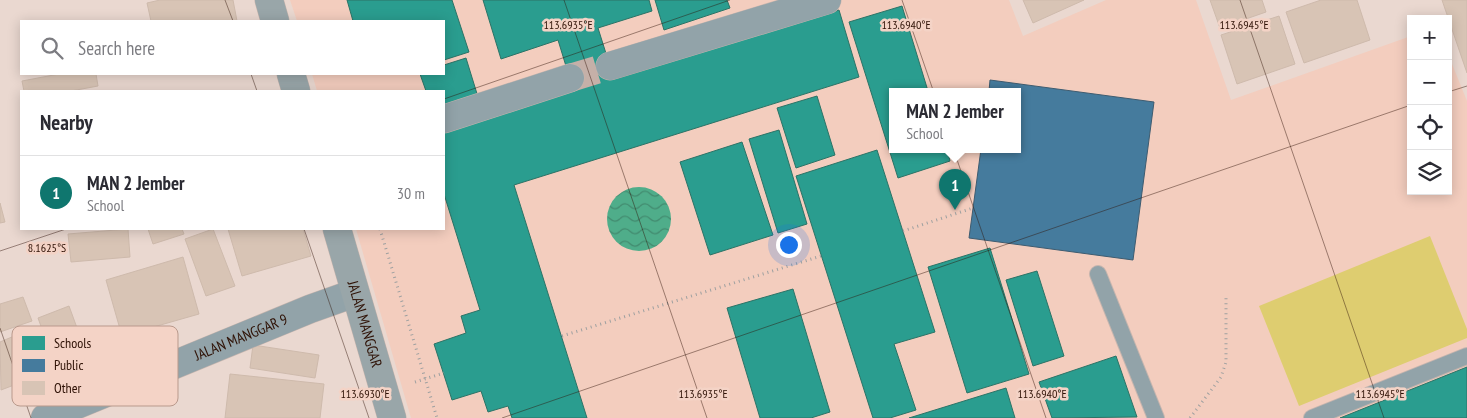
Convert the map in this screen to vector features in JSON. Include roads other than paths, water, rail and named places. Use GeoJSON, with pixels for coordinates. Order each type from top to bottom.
{"type":"FeatureCollection","features":[{"type":"Feature","properties":{"kind":"main road"},"geometry":{"type":"LineString","coordinates":[[269,0],[275,20]]}},
{"type":"Feature","properties":{"kind":"main road"},"geometry":{"type":"LineString","coordinates":[[291,75],[296,90]]}},
{"type":"Feature","properties":{"kind":"main road","name":"JALAN MANGGAR"},"geometry":{"type":"LineString","coordinates":[[337,230],[392,418]]}},
{"type":"Feature","properties":{"kind":"street"},"geometry":{"type":"LineString","coordinates":[[610,66],[827,0]]}},
{"type":"Feature","properties":{"kind":"street"},"geometry":{"type":"LineString","coordinates":[[445,119],[570,78]]}},
{"type":"Feature","properties":{"kind":"street","name":"JALAN MANGGAR 9"},"geometry":{"type":"LineString","coordinates":[[178,363],[310,309],[355,293]]}},
{"type":"Feature","properties":{"kind":"street","name":"JALAN MANGGAR 9"},"geometry":{"type":"LineString","coordinates":[[45,418],[74,406]]}},
{"type":"Feature","properties":{"kind":"lane"},"geometry":{"type":"LineString","coordinates":[[1098,274],[1156,418]]}},
{"type":"Feature","properties":{"kind":"lane"},"geometry":{"type":"LineString","coordinates":[[1312,418],[1467,356]]}},
{"type":"Feature","properties":{"kind":"water"},"geometry":{"type":"Polygon","coordinates":[[[639,187],[651,190],[662,196],[668,207],[671,219],[668,231],[662,242],[651,248],[639,251],[627,248],[616,242],[610,231],[607,219],[610,207],[616,196],[627,190],[639,187]]]}},
{"type":"Feature","properties":{"kind":"tunnel"},"geometry":{"type":"LineString","coordinates":[[570,78],[610,66]]}},
{"type":"Feature","properties":{"kind":"place","name":"MAN 2 Jember"},"geometry":{"type":"Point","coordinates":[955,210]}}]}
